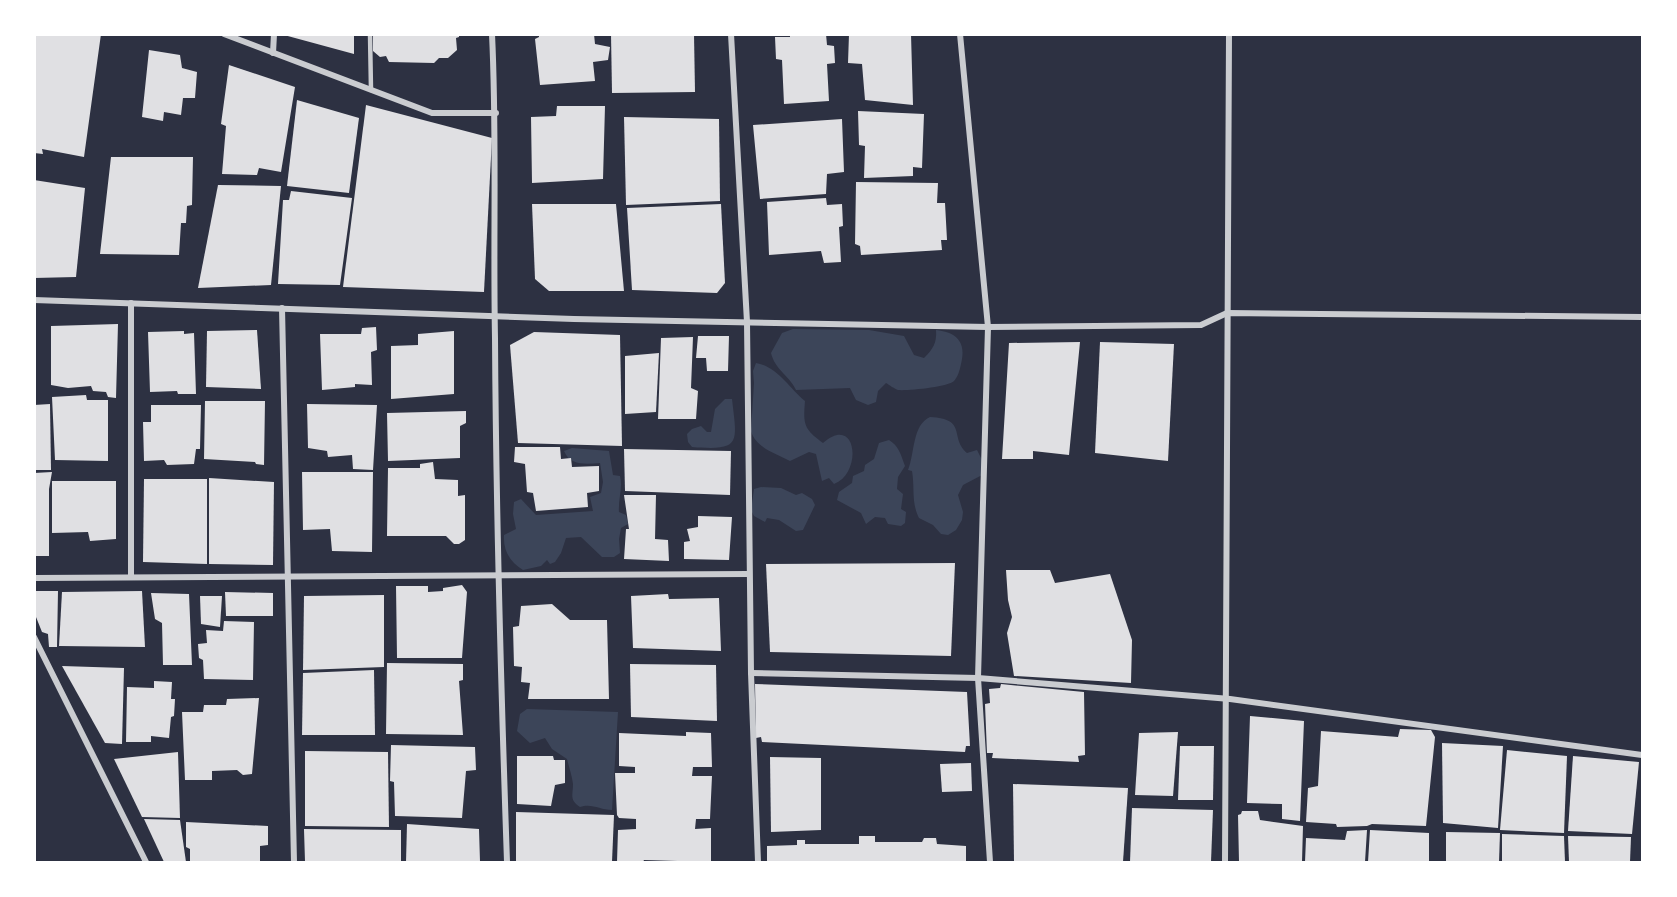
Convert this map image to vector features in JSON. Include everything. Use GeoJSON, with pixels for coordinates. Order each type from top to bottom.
{"type":"FeatureCollection","features":[{"type":"Feature","properties":{"kind":"street"},"geometry":{"type":"LineString","coordinates":[[224,34],[432,113],[496,114]]}},
{"type":"Feature","properties":{"kind":"street"},"geometry":{"type":"LineString","coordinates":[[273,53],[274,34]]}},
{"type":"Feature","properties":{"kind":"street"},"geometry":{"type":"LineString","coordinates":[[492,34],[496,114],[494,315],[497,575],[507,862]]}},
{"type":"Feature","properties":{"kind":"street"},"geometry":{"type":"LineString","coordinates":[[731,34],[747,322],[751,673],[758,862]]}},
{"type":"Feature","properties":{"kind":"street"},"geometry":{"type":"LineString","coordinates":[[960,34],[988,327],[978,678],[990,862]]}},
{"type":"Feature","properties":{"kind":"street"},"geometry":{"type":"LineString","coordinates":[[1225,862],[1229,34]]}},
{"type":"Feature","properties":{"kind":"street"},"geometry":{"type":"LineString","coordinates":[[34,300],[574,319],[988,327],[1201,325],[1227,313],[1642,317]]}},
{"type":"Feature","properties":{"kind":"street"},"geometry":{"type":"LineString","coordinates":[[131,303],[131,578]]}},
{"type":"Feature","properties":{"kind":"street"},"geometry":{"type":"LineString","coordinates":[[282,308],[294,862]]}},
{"type":"Feature","properties":{"kind":"street"},"geometry":{"type":"LineString","coordinates":[[34,578],[749,574]]}},
{"type":"Feature","properties":{"kind":"street"},"geometry":{"type":"LineString","coordinates":[[34,637],[146,862]]}},
{"type":"Feature","properties":{"kind":"street"},"geometry":{"type":"LineString","coordinates":[[751,673],[978,678],[1226,698],[1642,755]]}},
{"type":"Feature","properties":{"kind":"lane"},"geometry":{"type":"LineString","coordinates":[[370,34],[371,90]]}},
{"type":"Feature","properties":{"kind":"shaded area"},"geometry":{"type":"Polygon","coordinates":[[[793,329],[869,330],[904,336],[914,355],[924,358],[934,346],[936,330],[943,331],[954,336],[961,344],[960,368],[954,381],[944,385],[903,390],[886,383],[878,391],[876,402],[868,405],[856,400],[850,388],[796,390],[776,364],[771,353],[782,333],[793,329]]]}},
{"type":"Feature","properties":{"kind":"shaded area"},"geometry":{"type":"Polygon","coordinates":[[[756,363],[777,373],[805,401],[806,426],[823,443],[834,436],[843,435],[849,440],[852,458],[843,478],[834,484],[829,478],[822,481],[816,454],[809,452],[790,461],[767,449],[753,437],[751,431],[753,371],[756,363]]]}},
{"type":"Feature","properties":{"kind":"shaded area"},"geometry":{"type":"Polygon","coordinates":[[[725,399],[732,399],[735,426],[733,441],[720,447],[692,447],[688,442],[687,434],[692,429],[701,426],[707,432],[711,432],[715,409],[725,399]]]}},
{"type":"Feature","properties":{"kind":"shaded area"},"geometry":{"type":"Polygon","coordinates":[[[930,417],[942,418],[954,425],[962,447],[967,453],[977,450],[985,466],[984,474],[963,485],[958,495],[963,512],[962,520],[956,530],[948,535],[941,534],[933,525],[919,518],[914,501],[912,471],[908,470],[917,433],[924,421],[930,417]]]}},
{"type":"Feature","properties":{"kind":"shaded area"},"geometry":{"type":"Polygon","coordinates":[[[889,440],[897,448],[905,466],[898,477],[897,489],[903,494],[901,509],[906,512],[905,523],[901,526],[888,524],[885,518],[875,517],[866,524],[861,513],[837,500],[839,492],[852,483],[853,476],[864,471],[865,465],[874,459],[879,443],[889,440]]]}},
{"type":"Feature","properties":{"kind":"shaded area"},"geometry":{"type":"Polygon","coordinates":[[[572,448],[609,451],[613,475],[620,476],[621,480],[619,512],[626,515],[628,524],[621,528],[620,553],[614,557],[602,557],[581,537],[566,538],[555,562],[550,564],[547,560],[541,566],[523,570],[508,556],[504,541],[504,535],[516,529],[513,514],[514,502],[521,499],[536,515],[593,511],[590,497],[601,493],[603,482],[600,463],[574,462],[564,451],[572,448]]]}},
{"type":"Feature","properties":{"kind":"shaded area"},"geometry":{"type":"Polygon","coordinates":[[[781,488],[796,495],[802,493],[812,499],[815,505],[803,530],[796,531],[779,520],[767,518],[765,522],[754,516],[751,510],[754,489],[781,488]]]}},
{"type":"Feature","properties":{"kind":"shaded area"},"geometry":{"type":"Polygon","coordinates":[[[527,709],[618,712],[612,810],[580,807],[574,802],[573,781],[567,759],[552,749],[545,738],[530,743],[517,731],[520,714],[527,709]]]}},
{"type":"Feature","properties":{"kind":"building"},"geometry":{"type":"Polygon","coordinates":[[[34,34],[101,34],[84,157],[42,149],[43,154],[34,153],[34,34]]]}},
{"type":"Feature","properties":{"kind":"building"},"geometry":{"type":"Polygon","coordinates":[[[354,34],[354,54],[284,35],[354,34]]]}},
{"type":"Feature","properties":{"kind":"building"},"geometry":{"type":"Polygon","coordinates":[[[373,34],[459,34],[459,37],[456,38],[457,50],[448,58],[439,58],[434,63],[389,62],[386,56],[380,57],[373,51],[373,34]]]}},
{"type":"Feature","properties":{"kind":"building"},"geometry":{"type":"Polygon","coordinates":[[[539,34],[594,34],[595,44],[610,47],[608,60],[593,62],[595,81],[540,85],[535,39],[539,37],[539,34]]]}},
{"type":"Feature","properties":{"kind":"building"},"geometry":{"type":"Polygon","coordinates":[[[611,34],[694,34],[695,92],[612,93],[611,34]]]}},
{"type":"Feature","properties":{"kind":"building"},"geometry":{"type":"Polygon","coordinates":[[[790,34],[826,34],[827,45],[834,46],[835,63],[827,64],[829,101],[784,104],[782,60],[776,59],[775,37],[790,37],[790,34]]]}},
{"type":"Feature","properties":{"kind":"building"},"geometry":{"type":"Polygon","coordinates":[[[849,34],[911,34],[913,105],[865,100],[862,64],[848,63],[849,34]]]}},
{"type":"Feature","properties":{"kind":"building"},"geometry":{"type":"Polygon","coordinates":[[[149,50],[180,55],[182,68],[197,72],[195,98],[183,98],[181,115],[164,112],[163,121],[142,117],[149,50]]]}},
{"type":"Feature","properties":{"kind":"building"},"geometry":{"type":"Polygon","coordinates":[[[229,65],[295,87],[281,172],[259,168],[257,175],[222,174],[226,126],[221,124],[229,65]]]}},
{"type":"Feature","properties":{"kind":"building"},"geometry":{"type":"Polygon","coordinates":[[[297,100],[359,118],[349,193],[287,186],[297,100]]]}},
{"type":"Feature","properties":{"kind":"building"},"geometry":{"type":"Polygon","coordinates":[[[366,105],[492,138],[484,292],[343,287],[366,105]]]}},
{"type":"Feature","properties":{"kind":"building"},"geometry":{"type":"Polygon","coordinates":[[[557,106],[605,106],[603,179],[532,183],[531,117],[556,116],[557,106]]]}},
{"type":"Feature","properties":{"kind":"building"},"geometry":{"type":"Polygon","coordinates":[[[858,111],[924,114],[922,168],[913,167],[913,176],[864,178],[865,146],[859,145],[858,111]]]}},
{"type":"Feature","properties":{"kind":"building"},"geometry":{"type":"Polygon","coordinates":[[[624,117],[719,119],[720,201],[626,205],[624,117]]]}},
{"type":"Feature","properties":{"kind":"building"},"geometry":{"type":"Polygon","coordinates":[[[842,119],[844,172],[827,174],[826,194],[760,199],[753,125],[842,119]]]}},
{"type":"Feature","properties":{"kind":"building"},"geometry":{"type":"Polygon","coordinates":[[[111,157],[193,157],[192,205],[187,206],[186,223],[181,223],[179,255],[100,254],[111,157]]]}},
{"type":"Feature","properties":{"kind":"building"},"geometry":{"type":"Polygon","coordinates":[[[34,180],[85,188],[76,277],[34,278],[34,180]]]}},
{"type":"Feature","properties":{"kind":"building"},"geometry":{"type":"Polygon","coordinates":[[[856,182],[938,183],[937,203],[945,203],[947,240],[941,240],[942,250],[861,255],[860,246],[855,244],[856,182]]]}},
{"type":"Feature","properties":{"kind":"building"},"geometry":{"type":"Polygon","coordinates":[[[218,185],[281,186],[271,285],[198,288],[218,185]]]}},
{"type":"Feature","properties":{"kind":"building"},"geometry":{"type":"Polygon","coordinates":[[[291,191],[352,198],[340,285],[278,284],[283,200],[289,200],[291,191]]]}},
{"type":"Feature","properties":{"kind":"building"},"geometry":{"type":"Polygon","coordinates":[[[826,198],[827,205],[842,204],[843,226],[839,227],[841,262],[824,263],[821,251],[769,255],[767,202],[826,198]]]}},
{"type":"Feature","properties":{"kind":"building"},"geometry":{"type":"Polygon","coordinates":[[[532,204],[616,204],[624,291],[549,291],[535,279],[532,204]]]}},
{"type":"Feature","properties":{"kind":"building"},"geometry":{"type":"Polygon","coordinates":[[[721,204],[725,283],[717,293],[632,290],[627,208],[721,204]]]}},
{"type":"Feature","properties":{"kind":"building"},"geometry":{"type":"Polygon","coordinates":[[[118,324],[116,398],[108,397],[106,392],[93,391],[91,386],[68,388],[51,385],[51,326],[118,324]]]}},
{"type":"Feature","properties":{"kind":"building"},"geometry":{"type":"Polygon","coordinates":[[[376,327],[377,350],[371,352],[372,385],[355,384],[355,387],[322,390],[320,334],[361,334],[362,328],[376,327]]]}},
{"type":"Feature","properties":{"kind":"building"},"geometry":{"type":"Polygon","coordinates":[[[257,330],[261,389],[206,387],[207,331],[257,330]]]}},
{"type":"Feature","properties":{"kind":"building"},"geometry":{"type":"Polygon","coordinates":[[[184,331],[184,334],[194,333],[196,394],[178,394],[177,391],[150,392],[148,332],[184,331]]]}},
{"type":"Feature","properties":{"kind":"building"},"geometry":{"type":"Polygon","coordinates":[[[454,331],[454,394],[391,399],[391,346],[418,345],[418,334],[454,331]]]}},
{"type":"Feature","properties":{"kind":"building"},"geometry":{"type":"Polygon","coordinates":[[[534,332],[620,335],[622,446],[518,443],[510,345],[534,332]]]}},
{"type":"Feature","properties":{"kind":"building"},"geometry":{"type":"Polygon","coordinates":[[[698,336],[729,336],[728,371],[707,371],[706,358],[696,358],[698,336]]]}},
{"type":"Feature","properties":{"kind":"building"},"geometry":{"type":"Polygon","coordinates":[[[693,337],[691,388],[698,391],[696,419],[658,419],[661,338],[693,337]]]}},
{"type":"Feature","properties":{"kind":"building"},"geometry":{"type":"Polygon","coordinates":[[[1080,342],[1069,455],[1033,451],[1033,459],[1002,459],[1009,343],[1080,342]]]}},
{"type":"Feature","properties":{"kind":"building"},"geometry":{"type":"Polygon","coordinates":[[[1100,342],[1174,344],[1168,461],[1095,453],[1100,342]]]}},
{"type":"Feature","properties":{"kind":"building"},"geometry":{"type":"Polygon","coordinates":[[[659,353],[656,412],[625,414],[625,356],[659,353]]]}},
{"type":"Feature","properties":{"kind":"building"},"geometry":{"type":"Polygon","coordinates":[[[86,395],[87,400],[108,400],[108,461],[55,460],[52,397],[86,395]]]}},
{"type":"Feature","properties":{"kind":"building"},"geometry":{"type":"Polygon","coordinates":[[[205,401],[265,401],[264,465],[255,462],[204,459],[205,401]]]}},
{"type":"Feature","properties":{"kind":"building"},"geometry":{"type":"Polygon","coordinates":[[[50,404],[51,470],[34,470],[34,405],[50,404]]]}},
{"type":"Feature","properties":{"kind":"building"},"geometry":{"type":"Polygon","coordinates":[[[307,404],[377,405],[373,470],[353,469],[352,455],[328,457],[327,451],[308,448],[307,404]]]}},
{"type":"Feature","properties":{"kind":"building"},"geometry":{"type":"Polygon","coordinates":[[[151,405],[201,405],[200,449],[196,449],[194,464],[167,465],[164,460],[144,461],[143,422],[151,422],[151,405]]]}},
{"type":"Feature","properties":{"kind":"building"},"geometry":{"type":"Polygon","coordinates":[[[466,411],[466,423],[460,426],[460,458],[388,461],[387,413],[466,411]]]}},
{"type":"Feature","properties":{"kind":"building"},"geometry":{"type":"Polygon","coordinates":[[[515,447],[560,447],[561,459],[571,458],[572,467],[599,466],[599,491],[587,493],[588,507],[536,511],[533,493],[527,492],[525,464],[514,462],[515,447]]]}},
{"type":"Feature","properties":{"kind":"building"},"geometry":{"type":"Polygon","coordinates":[[[624,449],[731,451],[730,495],[625,491],[624,449]]]}},
{"type":"Feature","properties":{"kind":"building"},"geometry":{"type":"Polygon","coordinates":[[[433,462],[435,479],[458,480],[458,496],[465,495],[465,540],[454,544],[446,536],[387,536],[388,468],[420,468],[420,464],[433,462]]]}},
{"type":"Feature","properties":{"kind":"building"},"geometry":{"type":"Polygon","coordinates":[[[52,472],[49,489],[49,556],[34,556],[34,473],[52,472]]]}},
{"type":"Feature","properties":{"kind":"building"},"geometry":{"type":"Polygon","coordinates":[[[302,472],[373,472],[372,552],[332,551],[330,529],[303,530],[302,472]]]}},
{"type":"Feature","properties":{"kind":"building"},"geometry":{"type":"Polygon","coordinates":[[[209,478],[274,482],[273,565],[209,564],[209,478]]]}},
{"type":"Feature","properties":{"kind":"building"},"geometry":{"type":"Polygon","coordinates":[[[144,479],[207,479],[207,564],[143,562],[144,479]]]}},
{"type":"Feature","properties":{"kind":"building"},"geometry":{"type":"Polygon","coordinates":[[[52,481],[116,481],[116,539],[90,541],[88,532],[52,533],[52,481]]]}},
{"type":"Feature","properties":{"kind":"building"},"geometry":{"type":"Polygon","coordinates":[[[624,495],[656,495],[655,539],[668,540],[669,561],[624,559],[626,529],[629,529],[624,495]]]}},
{"type":"Feature","properties":{"kind":"building"},"geometry":{"type":"Polygon","coordinates":[[[698,516],[732,517],[729,560],[684,559],[684,542],[690,541],[687,529],[698,527],[698,516]]]}},
{"type":"Feature","properties":{"kind":"building"},"geometry":{"type":"Polygon","coordinates":[[[955,563],[951,656],[770,652],[766,564],[955,563]]]}},
{"type":"Feature","properties":{"kind":"building"},"geometry":{"type":"Polygon","coordinates":[[[1006,570],[1050,570],[1055,583],[1110,574],[1132,640],[1131,683],[1014,676],[1007,633],[1012,617],[1008,600],[1006,570]]]}},
{"type":"Feature","properties":{"kind":"building"},"geometry":{"type":"Polygon","coordinates":[[[462,585],[467,592],[462,658],[397,658],[396,586],[428,586],[428,592],[443,591],[443,588],[462,585]]]}},
{"type":"Feature","properties":{"kind":"building"},"geometry":{"type":"Polygon","coordinates":[[[34,591],[58,591],[57,647],[49,647],[48,634],[42,632],[34,612],[34,591]]]}},
{"type":"Feature","properties":{"kind":"building"},"geometry":{"type":"Polygon","coordinates":[[[142,591],[145,647],[59,646],[62,592],[142,591]]]}},
{"type":"Feature","properties":{"kind":"building"},"geometry":{"type":"Polygon","coordinates":[[[225,592],[273,593],[273,616],[226,616],[225,592]]]}},
{"type":"Feature","properties":{"kind":"building"},"geometry":{"type":"Polygon","coordinates":[[[151,593],[189,594],[192,665],[163,665],[162,623],[155,619],[151,593]]]}},
{"type":"Feature","properties":{"kind":"building"},"geometry":{"type":"Polygon","coordinates":[[[668,594],[669,599],[719,598],[721,651],[633,648],[631,596],[668,594]]]}},
{"type":"Feature","properties":{"kind":"building"},"geometry":{"type":"Polygon","coordinates":[[[384,595],[384,667],[303,670],[304,596],[384,595]]]}},
{"type":"Feature","properties":{"kind":"building"},"geometry":{"type":"Polygon","coordinates":[[[200,596],[222,596],[220,627],[201,624],[200,596]]]}},
{"type":"Feature","properties":{"kind":"building"},"geometry":{"type":"Polygon","coordinates":[[[552,604],[570,620],[607,620],[609,699],[528,699],[530,683],[521,682],[522,667],[514,666],[513,627],[519,626],[521,606],[552,604]]]}},
{"type":"Feature","properties":{"kind":"building"},"geometry":{"type":"Polygon","coordinates":[[[224,621],[254,622],[253,680],[204,679],[203,660],[199,658],[198,644],[207,643],[206,630],[223,631],[224,621]]]}},
{"type":"Feature","properties":{"kind":"building"},"geometry":{"type":"Polygon","coordinates":[[[387,663],[463,664],[463,680],[459,681],[463,735],[386,734],[387,663]]]}},
{"type":"Feature","properties":{"kind":"building"},"geometry":{"type":"Polygon","coordinates":[[[630,664],[716,665],[717,721],[631,717],[630,664]]]}},
{"type":"Feature","properties":{"kind":"building"},"geometry":{"type":"Polygon","coordinates":[[[62,666],[124,668],[122,744],[105,743],[62,666]]]}},
{"type":"Feature","properties":{"kind":"building"},"geometry":{"type":"Polygon","coordinates":[[[374,670],[375,735],[302,735],[303,673],[374,670]]]}},
{"type":"Feature","properties":{"kind":"building"},"geometry":{"type":"Polygon","coordinates":[[[154,681],[172,682],[171,699],[175,699],[169,738],[151,736],[151,742],[126,742],[127,687],[154,688],[154,681]]]}},
{"type":"Feature","properties":{"kind":"building"},"geometry":{"type":"Polygon","coordinates":[[[755,684],[967,692],[970,746],[966,746],[965,752],[762,742],[761,737],[756,738],[755,684]]]}},
{"type":"Feature","properties":{"kind":"building"},"geometry":{"type":"Polygon","coordinates":[[[1001,684],[1084,692],[1085,755],[1078,756],[1079,762],[992,758],[993,753],[987,753],[985,704],[990,703],[989,689],[1000,688],[1001,684]]]}},
{"type":"Feature","properties":{"kind":"building"},"geometry":{"type":"Polygon","coordinates":[[[259,698],[252,774],[243,775],[237,770],[212,771],[212,780],[185,780],[182,712],[203,712],[204,705],[226,705],[227,699],[259,698]]]}},
{"type":"Feature","properties":{"kind":"building"},"geometry":{"type":"Polygon","coordinates":[[[1250,716],[1304,721],[1300,821],[1282,819],[1282,804],[1247,803],[1250,716]]]}},
{"type":"Feature","properties":{"kind":"building"},"geometry":{"type":"Polygon","coordinates":[[[1400,729],[1431,730],[1435,737],[1426,826],[1372,824],[1337,827],[1336,824],[1306,822],[1308,788],[1318,786],[1321,731],[1398,737],[1400,729]]]}},
{"type":"Feature","properties":{"kind":"building"},"geometry":{"type":"Polygon","coordinates":[[[686,732],[711,733],[712,767],[693,767],[692,776],[712,776],[710,819],[696,819],[695,829],[711,828],[711,862],[644,860],[643,862],[617,862],[618,830],[636,829],[636,819],[619,818],[617,815],[615,773],[635,773],[635,767],[619,766],[619,733],[686,736],[686,732]]]}},
{"type":"Feature","properties":{"kind":"building"},"geometry":{"type":"Polygon","coordinates":[[[1178,732],[1173,796],[1135,795],[1139,733],[1178,732]]]}},
{"type":"Feature","properties":{"kind":"building"},"geometry":{"type":"Polygon","coordinates":[[[1442,743],[1503,746],[1498,828],[1443,823],[1442,743]]]}},
{"type":"Feature","properties":{"kind":"building"},"geometry":{"type":"Polygon","coordinates":[[[391,745],[475,747],[476,770],[466,771],[462,818],[395,816],[394,782],[390,781],[391,745]]]}},
{"type":"Feature","properties":{"kind":"building"},"geometry":{"type":"Polygon","coordinates":[[[1180,746],[1214,746],[1213,800],[1178,800],[1180,746]]]}},
{"type":"Feature","properties":{"kind":"building"},"geometry":{"type":"Polygon","coordinates":[[[1507,750],[1567,756],[1564,833],[1500,830],[1507,750]]]}},
{"type":"Feature","properties":{"kind":"building"},"geometry":{"type":"Polygon","coordinates":[[[305,751],[388,752],[389,827],[305,826],[305,751]]]}},
{"type":"Feature","properties":{"kind":"building"},"geometry":{"type":"Polygon","coordinates":[[[178,752],[180,818],[142,817],[114,759],[178,752]]]}},
{"type":"Feature","properties":{"kind":"building"},"geometry":{"type":"Polygon","coordinates":[[[517,756],[553,756],[554,760],[565,760],[565,783],[555,785],[551,806],[517,804],[517,756]]]}},
{"type":"Feature","properties":{"kind":"building"},"geometry":{"type":"Polygon","coordinates":[[[1573,756],[1639,762],[1632,834],[1568,831],[1573,756]]]}},
{"type":"Feature","properties":{"kind":"building"},"geometry":{"type":"Polygon","coordinates":[[[770,757],[821,758],[821,830],[771,832],[770,757]]]}},
{"type":"Feature","properties":{"kind":"building"},"geometry":{"type":"Polygon","coordinates":[[[971,763],[972,791],[942,792],[940,764],[971,763]]]}},
{"type":"Feature","properties":{"kind":"building"},"geometry":{"type":"Polygon","coordinates":[[[1013,784],[1128,788],[1123,862],[1014,862],[1013,784]]]}},
{"type":"Feature","properties":{"kind":"building"},"geometry":{"type":"Polygon","coordinates":[[[1132,808],[1213,810],[1211,862],[1130,862],[1132,808]]]}},
{"type":"Feature","properties":{"kind":"building"},"geometry":{"type":"Polygon","coordinates":[[[1242,811],[1258,811],[1260,820],[1303,826],[1302,862],[1239,862],[1238,815],[1242,811]]]}},
{"type":"Feature","properties":{"kind":"building"},"geometry":{"type":"Polygon","coordinates":[[[516,812],[614,815],[612,862],[516,862],[516,812]]]}},
{"type":"Feature","properties":{"kind":"building"},"geometry":{"type":"Polygon","coordinates":[[[144,819],[180,820],[186,862],[164,862],[144,819]]]}},
{"type":"Feature","properties":{"kind":"building"},"geometry":{"type":"Polygon","coordinates":[[[186,822],[268,826],[268,845],[260,846],[260,862],[190,862],[190,849],[186,847],[186,822]]]}},
{"type":"Feature","properties":{"kind":"building"},"geometry":{"type":"Polygon","coordinates":[[[407,824],[479,829],[480,862],[406,862],[407,824]]]}},
{"type":"Feature","properties":{"kind":"building"},"geometry":{"type":"Polygon","coordinates":[[[304,829],[401,830],[401,862],[305,862],[304,829]]]}},
{"type":"Feature","properties":{"kind":"building"},"geometry":{"type":"Polygon","coordinates":[[[1367,830],[1365,862],[1305,862],[1306,838],[1345,840],[1347,831],[1367,830]]]}},
{"type":"Feature","properties":{"kind":"building"},"geometry":{"type":"Polygon","coordinates":[[[1370,830],[1429,833],[1429,862],[1368,862],[1370,830]]]}},
{"type":"Feature","properties":{"kind":"building"},"geometry":{"type":"Polygon","coordinates":[[[1446,832],[1500,833],[1499,862],[1446,862],[1446,832]]]}},
{"type":"Feature","properties":{"kind":"building"},"geometry":{"type":"Polygon","coordinates":[[[1502,834],[1564,836],[1565,862],[1502,862],[1502,834]]]}},
{"type":"Feature","properties":{"kind":"building"},"geometry":{"type":"Polygon","coordinates":[[[859,836],[875,836],[875,842],[922,842],[924,838],[936,838],[937,844],[966,846],[966,862],[767,862],[767,846],[797,845],[797,840],[805,840],[805,844],[859,844],[859,836]]]}},
{"type":"Feature","properties":{"kind":"building"},"geometry":{"type":"Polygon","coordinates":[[[1568,836],[1631,837],[1630,862],[1569,862],[1568,836]]]}}]}
